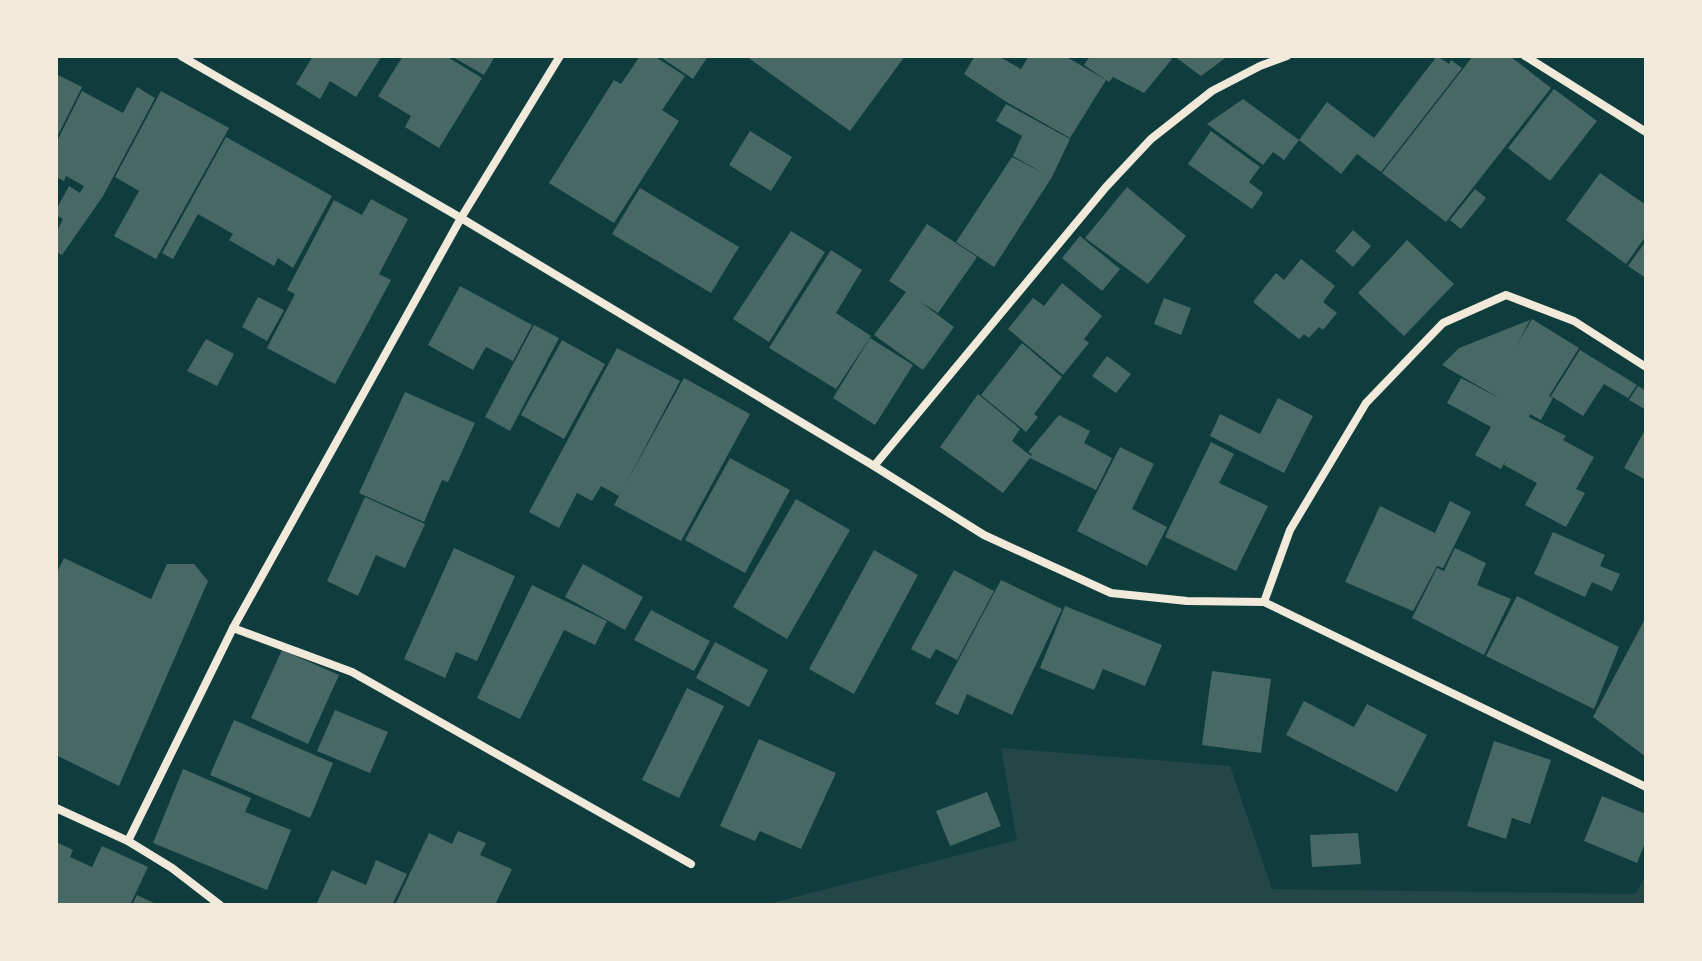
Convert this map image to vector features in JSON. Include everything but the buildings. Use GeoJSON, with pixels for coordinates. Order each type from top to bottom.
{"type":"FeatureCollection","features":[{"type":"Feature","properties":{"kind":"street"},"geometry":{"type":"LineString","coordinates":[[181,56],[461,218],[984,535],[1111,593],[1187,601],[1264,602],[1646,787]]}},
{"type":"Feature","properties":{"kind":"street"},"geometry":{"type":"LineString","coordinates":[[128,841],[233,628],[461,218],[560,56]]}},
{"type":"Feature","properties":{"kind":"street"},"geometry":{"type":"LineString","coordinates":[[874,466],[1106,187],[1151,139],[1212,91],[1287,56]]}},
{"type":"Feature","properties":{"kind":"street"},"geometry":{"type":"LineString","coordinates":[[1525,56],[1646,132]]}},
{"type":"Feature","properties":{"kind":"street"},"geometry":{"type":"LineString","coordinates":[[1264,602],[1290,530],[1366,403],[1443,323],[1506,295],[1574,321],[1646,367]]}},
{"type":"Feature","properties":{"kind":"street"},"geometry":{"type":"LineString","coordinates":[[233,628],[352,672],[691,864]]}},
{"type":"Feature","properties":{"kind":"street"},"geometry":{"type":"LineString","coordinates":[[56,808],[128,841],[172,868],[220,905]]}},
{"type":"Feature","properties":{"kind":"shaded area"},"geometry":{"type":"Polygon","coordinates":[[[1001,748],[1230,766],[1272,889],[1635,894],[1646,876],[1646,905],[764,905],[1017,840],[1001,748]]]}}]}
